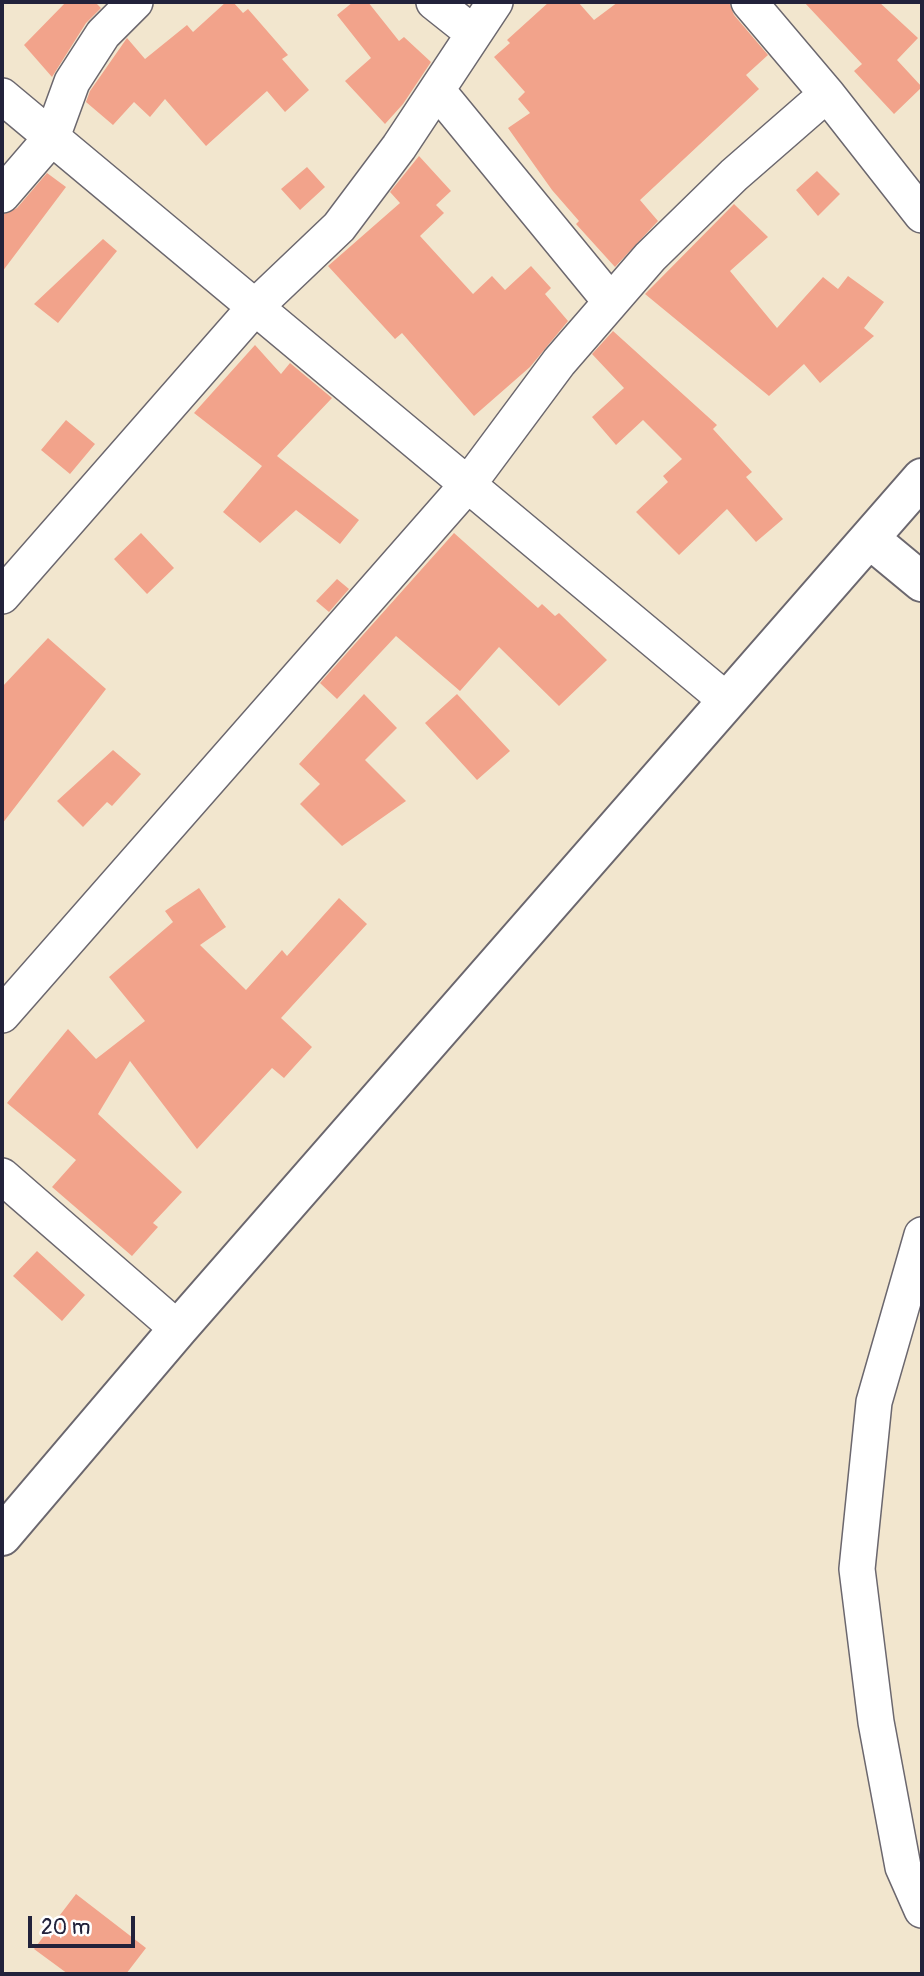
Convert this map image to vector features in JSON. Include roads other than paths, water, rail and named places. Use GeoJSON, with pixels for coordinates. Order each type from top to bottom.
{"type":"FeatureCollection","features":[{"type":"Feature","properties":{"kind":"street"},"geometry":{"type":"LineString","coordinates":[[2,195],[52,137],[72,82],[103,34],[135,2]]}},
{"type":"Feature","properties":{"kind":"street"},"geometry":{"type":"LineString","coordinates":[[434,2],[473,33]]}},
{"type":"Feature","properties":{"kind":"street"},"geometry":{"type":"LineString","coordinates":[[2,596],[256,306],[339,227],[437,90],[495,2]]}},
{"type":"Feature","properties":{"kind":"street"},"geometry":{"type":"LineString","coordinates":[[749,2],[827,94],[922,215]]}},
{"type":"Feature","properties":{"kind":"street"},"geometry":{"type":"LineString","coordinates":[[437,90],[611,302]]}},
{"type":"Feature","properties":{"kind":"street"},"geometry":{"type":"LineString","coordinates":[[2,1015],[469,483],[559,362],[650,257],[734,175],[827,94]]}},
{"type":"Feature","properties":{"kind":"street"},"geometry":{"type":"LineString","coordinates":[[2,96],[726,699]]}},
{"type":"Feature","properties":{"kind":"street"},"geometry":{"type":"LineString","coordinates":[[2,1536],[178,1329],[922,478]]}},
{"type":"Feature","properties":{"kind":"street"},"geometry":{"type":"LineString","coordinates":[[870,539],[922,582]]}},
{"type":"Feature","properties":{"kind":"street"},"geometry":{"type":"LineString","coordinates":[[2,1176],[178,1329]]}},
{"type":"Feature","properties":{"kind":"street"},"geometry":{"type":"LineString","coordinates":[[922,1235],[874,1402],[857,1569],[876,1722],[903,1867],[922,1910]]}}]}
